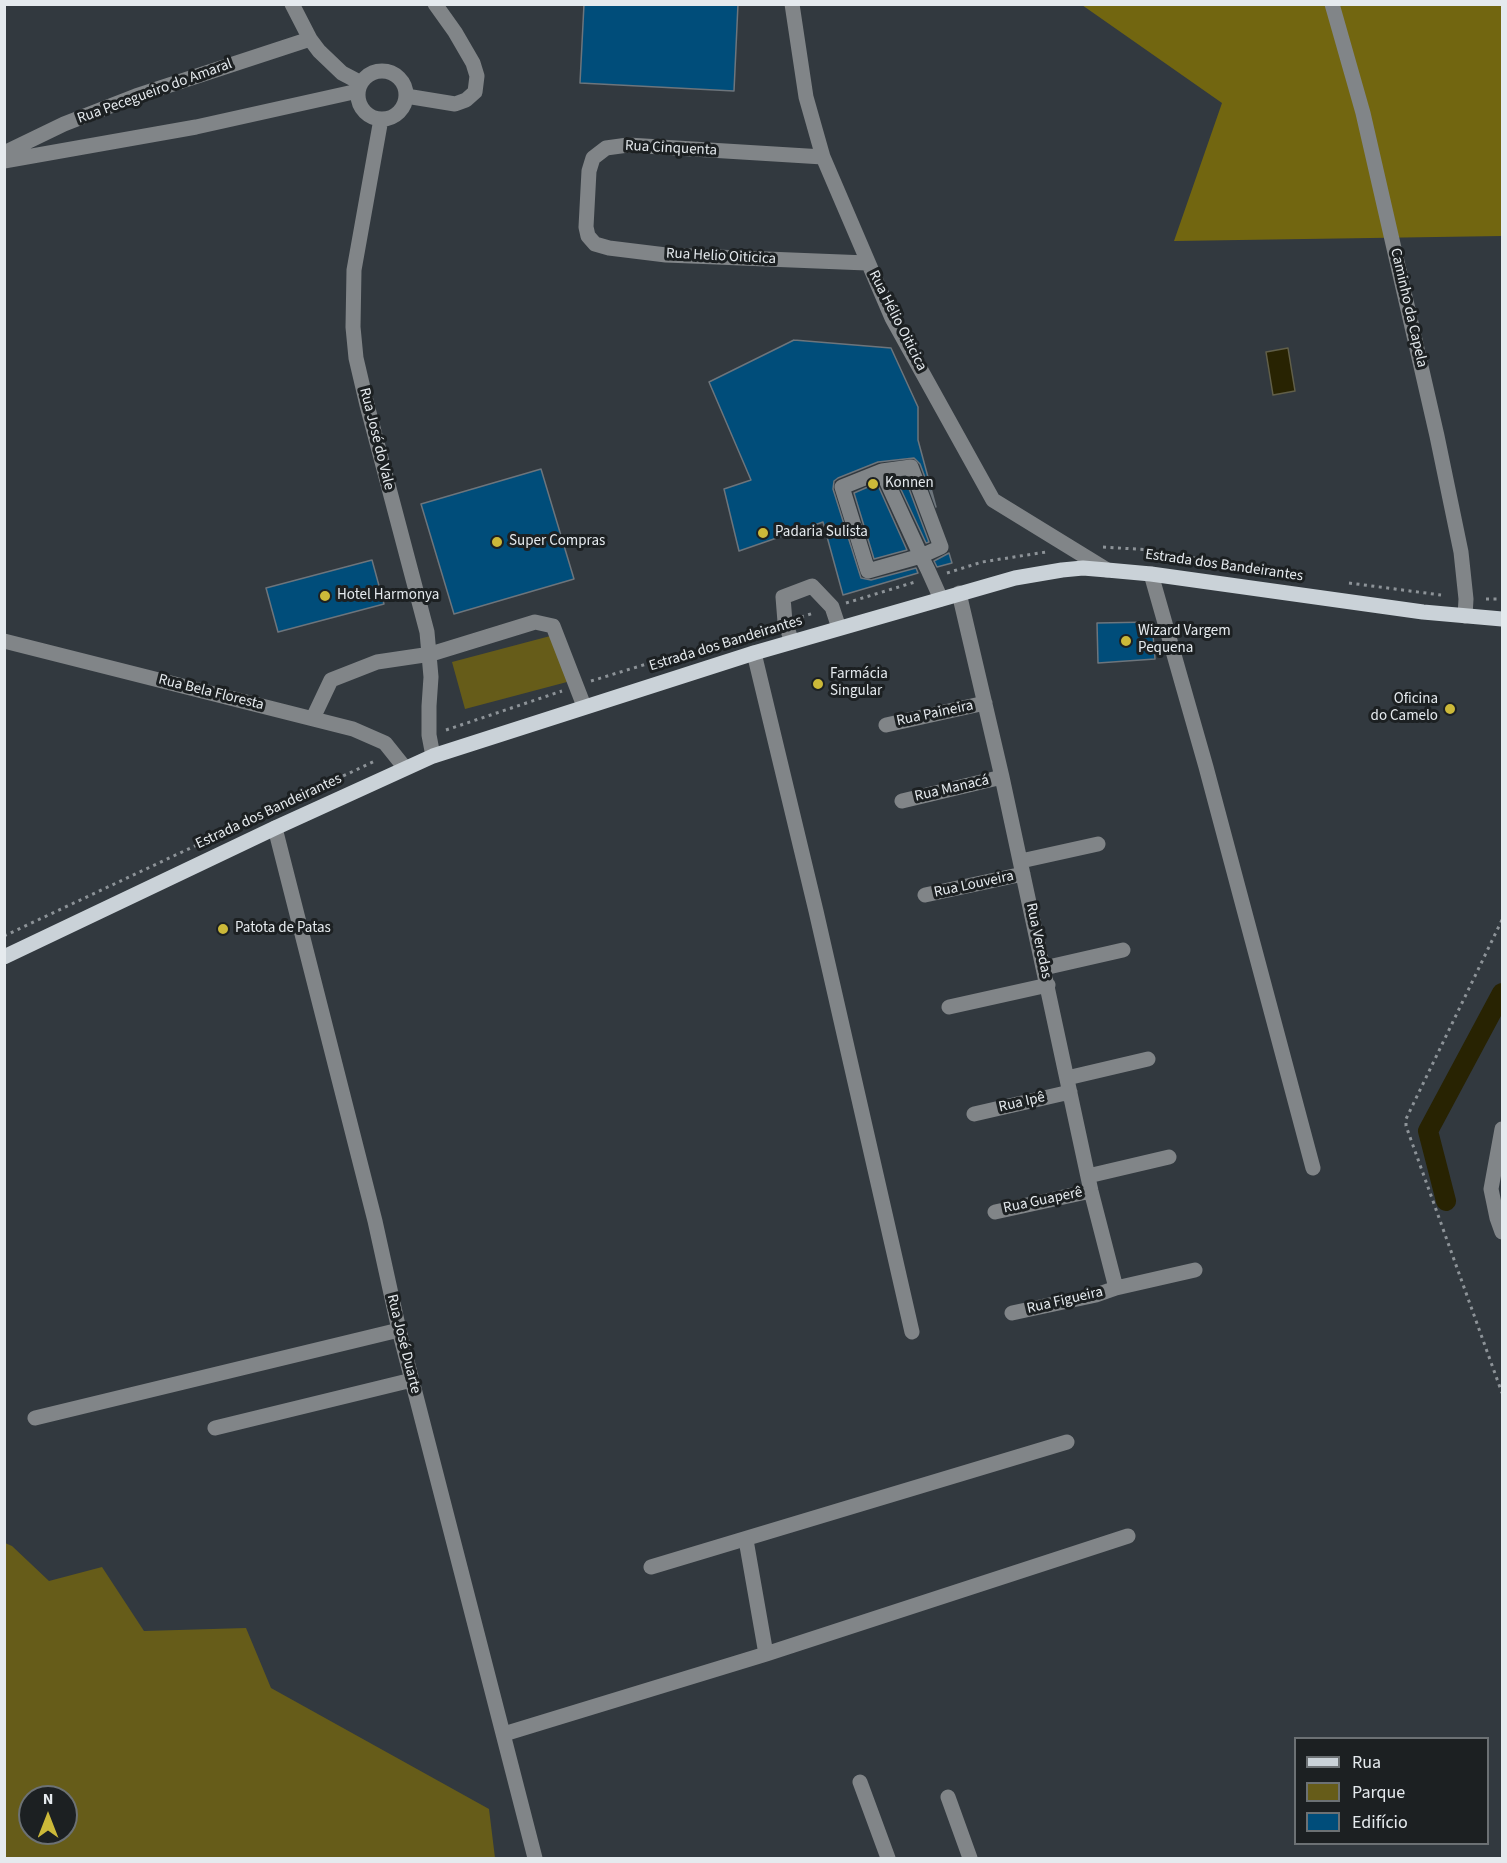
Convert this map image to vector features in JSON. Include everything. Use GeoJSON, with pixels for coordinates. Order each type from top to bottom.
{"type":"FeatureCollection","features":[{"type":"Feature","properties":{"kind":"main road","name":"Estrada dos Bandeirantes"},"geometry":{"type":"LineString","coordinates":[[4,957],[433,756],[754,653],[1015,578],[1083,568],[1107,570],[1151,574],[1423,612],[1503,619]]}},
{"type":"Feature","properties":{"kind":"street"},"geometry":{"type":"LineString","coordinates":[[292,4],[310,39],[331,64],[359,87]]}},
{"type":"Feature","properties":{"kind":"street"},"geometry":{"type":"LineString","coordinates":[[406,96],[455,104],[466,100],[475,92],[477,76],[473,63],[435,4]]}},
{"type":"Feature","properties":{"kind":"street","name":"Rua Hélio Oiticica"},"geometry":{"type":"LineString","coordinates":[[792,4],[806,97],[823,157],[892,318],[993,500],[1107,570]]}},
{"type":"Feature","properties":{"kind":"street","name":"Caminho da Capela"},"geometry":{"type":"LineString","coordinates":[[1332,4],[1363,113],[1437,436],[1461,552],[1466,599],[1465,616]]}},
{"type":"Feature","properties":{"kind":"street","name":"Rua Pecegueiro do Amaral"},"geometry":{"type":"LineString","coordinates":[[4,153],[64,124],[136,96],[310,39]]}},
{"type":"Feature","properties":{"kind":"street"},"geometry":{"type":"LineString","coordinates":[[4,161],[196,126],[359,87],[373,72],[388,72],[401,80],[406,96],[402,108],[396,114],[381,119],[366,113],[358,99],[359,87]]}},
{"type":"Feature","properties":{"kind":"street","name":"Rua José do Vale"},"geometry":{"type":"LineString","coordinates":[[381,119],[354,270],[353,327],[367,405],[427,632],[431,654],[429,735],[433,756]]}},
{"type":"Feature","properties":{"kind":"street","name":"Rua Cinquenta"},"geometry":{"type":"LineString","coordinates":[[586,227],[589,171],[593,159],[606,148],[628,146],[823,157]]}},
{"type":"Feature","properties":{"kind":"street","name":"Rua Helio Oiticica"},"geometry":{"type":"LineString","coordinates":[[586,227],[588,236],[595,244],[609,248],[666,255],[867,263]]}},
{"type":"Feature","properties":{"kind":"street"},"geometry":{"type":"LineString","coordinates":[[911,467],[941,547],[921,556],[868,571],[842,487],[882,471],[911,467]]}},
{"type":"Feature","properties":{"kind":"street"},"geometry":{"type":"LineString","coordinates":[[882,471],[941,599]]}},
{"type":"Feature","properties":{"kind":"street"},"geometry":{"type":"LineString","coordinates":[[1151,574],[1209,778],[1313,1168]]}},
{"type":"Feature","properties":{"kind":"street"},"geometry":{"type":"LineString","coordinates":[[792,642],[785,622],[783,597],[812,586],[832,607],[839,628]]}},
{"type":"Feature","properties":{"kind":"street","name":"Rua Veredas"},"geometry":{"type":"LineString","coordinates":[[958,593],[1002,777],[1090,1183],[1116,1288]]}},
{"type":"Feature","properties":{"kind":"street"},"geometry":{"type":"LineString","coordinates":[[313,718],[331,680],[377,662],[431,654],[535,622],[553,626],[584,706]]}},
{"type":"Feature","properties":{"kind":"street","name":"Rua Bela Floresta"},"geometry":{"type":"LineString","coordinates":[[4,641],[313,718],[372,736],[385,743],[405,768]]}},
{"type":"Feature","properties":{"kind":"street"},"geometry":{"type":"LineString","coordinates":[[754,653],[816,911],[912,1332]]}},
{"type":"Feature","properties":{"kind":"street","name":"Rua Paineira"},"geometry":{"type":"LineString","coordinates":[[886,725],[985,703]]}},
{"type":"Feature","properties":{"kind":"street","name":"Rua Manacá"},"geometry":{"type":"LineString","coordinates":[[902,801],[1002,777]]}},
{"type":"Feature","properties":{"kind":"street","name":"Rua José Duarte"},"geometry":{"type":"LineString","coordinates":[[276,828],[375,1221],[399,1330],[535,1858]]}},
{"type":"Feature","properties":{"kind":"street","name":"Rua Louveira"},"geometry":{"type":"LineString","coordinates":[[925,895],[1098,844]]}},
{"type":"Feature","properties":{"kind":"street"},"geometry":{"type":"LineString","coordinates":[[1044,968],[1123,950]]}},
{"type":"Feature","properties":{"kind":"street"},"geometry":{"type":"LineString","coordinates":[[949,1007],[1048,985]]}},
{"type":"Feature","properties":{"kind":"street","name":"Rua Ipê"},"geometry":{"type":"LineString","coordinates":[[974,1114],[1148,1059]]}},
{"type":"Feature","properties":{"kind":"street"},"geometry":{"type":"LineString","coordinates":[[1503,1129],[1491,1189],[1497,1218],[1503,1232]]}},
{"type":"Feature","properties":{"kind":"street","name":"Rua Guaperê"},"geometry":{"type":"LineString","coordinates":[[995,1212],[1169,1157]]}},
{"type":"Feature","properties":{"kind":"street","name":"Rua Figueira"},"geometry":{"type":"LineString","coordinates":[[1012,1313],[1196,1270]]}},
{"type":"Feature","properties":{"kind":"street"},"geometry":{"type":"LineString","coordinates":[[35,1418],[399,1330]]}},
{"type":"Feature","properties":{"kind":"street"},"geometry":{"type":"LineString","coordinates":[[215,1428],[412,1380]]}},
{"type":"Feature","properties":{"kind":"street"},"geometry":{"type":"LineString","coordinates":[[651,1567],[1067,1442]]}},
{"type":"Feature","properties":{"kind":"street"},"geometry":{"type":"LineString","coordinates":[[504,1734],[766,1654],[1128,1536]]}},
{"type":"Feature","properties":{"kind":"street"},"geometry":{"type":"LineString","coordinates":[[746,1540],[766,1654]]}},
{"type":"Feature","properties":{"kind":"street"},"geometry":{"type":"LineString","coordinates":[[860,1782],[888,1858]]}},
{"type":"Feature","properties":{"kind":"street"},"geometry":{"type":"LineString","coordinates":[[948,1797],[970,1858]]}},
{"type":"Feature","properties":{"kind":"path"},"geometry":{"type":"LineString","coordinates":[[4,936],[393,752]]}},
{"type":"Feature","properties":{"kind":"path"},"geometry":{"type":"LineString","coordinates":[[1503,920],[1406,1119],[1406,1126],[1503,1393]]}},
{"type":"Feature","properties":{"kind":"green space"},"geometry":{"type":"Polygon","coordinates":[[[554,635],[567,682],[465,709],[452,662],[554,635]]]}},
{"type":"Feature","properties":{"kind":"green space"},"geometry":{"type":"Polygon","coordinates":[[[5,1543],[12,1546],[49,1581],[102,1567],[144,1631],[246,1628],[271,1688],[489,1809],[495,1858],[5,1858],[5,1543]]]}},
{"type":"Feature","properties":{"kind":"shaded area"},"geometry":{"type":"Polygon","coordinates":[[[1082,5],[1502,5],[1502,236],[1174,241],[1222,103],[1082,5]]]}},
{"type":"Feature","properties":{"kind":"shaded area"},"geometry":{"type":"Polygon","coordinates":[[[1288,348],[1295,391],[1273,395],[1266,352],[1288,348]]]}},
{"type":"Feature","properties":{"kind":"building"},"geometry":{"type":"Polygon","coordinates":[[[584,4],[738,4],[734,91],[580,83],[584,4]]]}},
{"type":"Feature","properties":{"kind":"building","name":"Konnen"},"geometry":{"type":"Polygon","coordinates":[[[794,340],[891,348],[918,407],[918,440],[936,507],[920,464],[914,458],[878,462],[838,478],[834,481],[833,489],[861,578],[871,580],[916,568],[918,573],[843,595],[823,522],[739,551],[724,489],[751,480],[709,382],[794,340]]]}},
{"type":"Feature","properties":{"kind":"building","name":"Super Compras"},"geometry":{"type":"Polygon","coordinates":[[[541,469],[574,579],[454,614],[421,504],[541,469]]]}},
{"type":"Feature","properties":{"kind":"building"},"geometry":{"type":"Polygon","coordinates":[[[905,478],[929,542],[926,543],[896,479],[905,478]]]}},
{"type":"Feature","properties":{"kind":"building"},"geometry":{"type":"Polygon","coordinates":[[[877,483],[907,550],[874,559],[854,493],[877,483]]]}},
{"type":"Feature","properties":{"kind":"building"},"geometry":{"type":"Polygon","coordinates":[[[949,553],[952,563],[937,567],[934,561],[949,553]]]}},
{"type":"Feature","properties":{"kind":"building","name":"Hotel Harmonya"},"geometry":{"type":"Polygon","coordinates":[[[372,560],[384,604],[278,632],[266,588],[372,560]]]}},
{"type":"Feature","properties":{"kind":"building","name":"Wizard Vargem Pequena"},"geometry":{"type":"Polygon","coordinates":[[[1152,622],[1155,659],[1098,663],[1097,623],[1152,622]]]}},
{"type":"Feature","properties":{"kind":"waterway"},"geometry":{"type":"LineString","coordinates":[[1446,1201],[1428,1131],[1502,993]]}},
{"type":"Feature","properties":{"kind":"place","name":"Konnen"},"geometry":{"type":"Point","coordinates":[873,484]}},
{"type":"Feature","properties":{"kind":"place","name":"Padaria Sulista"},"geometry":{"type":"Point","coordinates":[763,533]}},
{"type":"Feature","properties":{"kind":"place","name":"Super Compras"},"geometry":{"type":"Point","coordinates":[497,542]}},
{"type":"Feature","properties":{"kind":"place","name":"Hotel Harmonya"},"geometry":{"type":"Point","coordinates":[325,596]}},
{"type":"Feature","properties":{"kind":"place","name":"Wizard Vargem Pequena"},"geometry":{"type":"Point","coordinates":[1126,641]}},
{"type":"Feature","properties":{"kind":"place","name":"Farmácia Singular"},"geometry":{"type":"Point","coordinates":[818,684]}},
{"type":"Feature","properties":{"kind":"place","name":"Oficina do Camelo"},"geometry":{"type":"Point","coordinates":[1450,709]}},
{"type":"Feature","properties":{"kind":"place","name":"Patota de Patas"},"geometry":{"type":"Point","coordinates":[223,929]}}]}
